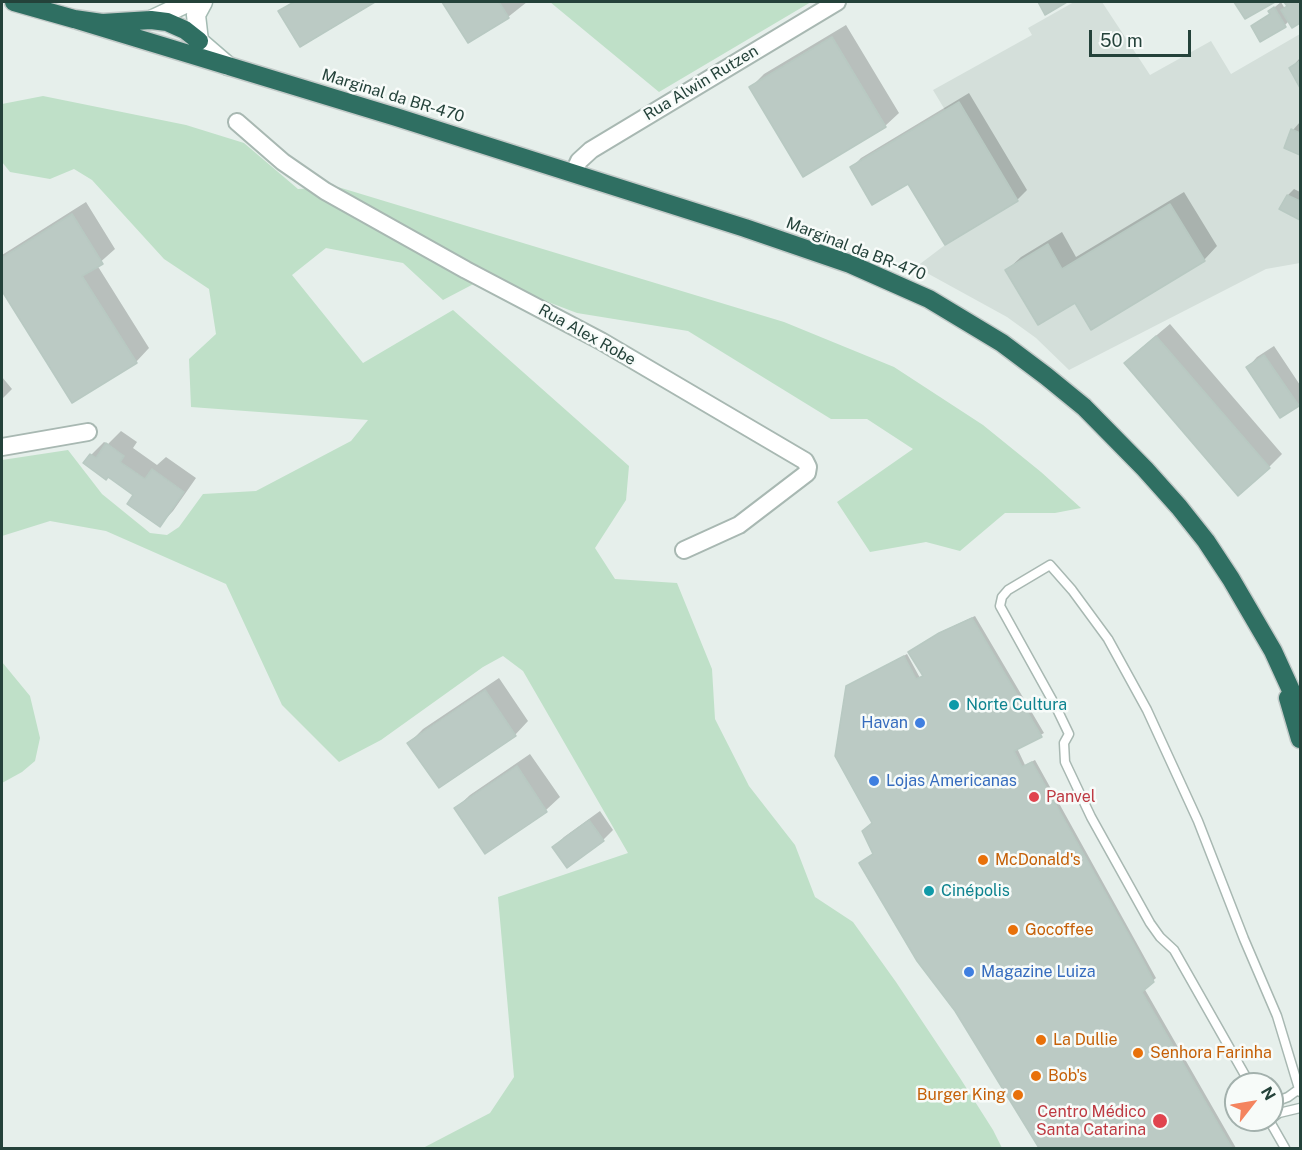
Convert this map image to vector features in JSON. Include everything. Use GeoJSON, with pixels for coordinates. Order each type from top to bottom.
{"type":"FeatureCollection","features":[{"type":"Feature","properties":{"kind":"highway"},"geometry":{"type":"LineString","coordinates":[[14,2],[74,19],[102,23],[151,20],[167,22],[184,30],[199,41]]}},
{"type":"Feature","properties":{"kind":"highway","name":"Marginal da BR-470"},"geometry":{"type":"LineString","coordinates":[[74,19],[574,172],[850,264],[929,299],[1002,343],[1084,407],[1116,438],[1179,507],[1206,541],[1231,579],[1273,651],[1300,710]]}},
{"type":"Feature","properties":{"kind":"highway"},"geometry":{"type":"LineString","coordinates":[[1273,651],[1300,739]]}},
{"type":"Feature","properties":{"kind":"street"},"geometry":{"type":"LineString","coordinates":[[151,20],[189,2]]}},
{"type":"Feature","properties":{"kind":"street"},"geometry":{"type":"LineString","coordinates":[[199,41],[196,15],[203,2]]}},
{"type":"Feature","properties":{"kind":"street","name":"Rua Alwin Rutzen"},"geometry":{"type":"LineString","coordinates":[[574,172],[579,161],[591,150],[837,2]]}},
{"type":"Feature","properties":{"kind":"street","name":"Marginal da BR-470"},"geometry":{"type":"LineString","coordinates":[[199,41],[229,67]]}},
{"type":"Feature","properties":{"kind":"street","name":"Rua Alex Robe"},"geometry":{"type":"LineString","coordinates":[[237,122],[283,162],[325,191],[466,270],[601,341],[805,461],[808,467],[807,473],[740,525],[684,550]]}},
{"type":"Feature","properties":{"kind":"street"},"geometry":{"type":"LineString","coordinates":[[2,447],[88,432]]}},
{"type":"Feature","properties":{"kind":"lane"},"geometry":{"type":"LineString","coordinates":[[1243,1072],[1174,950],[1160,937],[1150,923],[1091,817],[1065,762],[1064,743],[1069,734],[1000,606],[1002,597],[1008,590],[1050,565],[1072,590],[1108,639],[1147,710],[1197,822],[1277,1016],[1300,1090],[1284,1099]]}},
{"type":"Feature","properties":{"kind":"lane"},"geometry":{"type":"LineString","coordinates":[[1284,1112],[1300,1108]]}},
{"type":"Feature","properties":{"kind":"lane"},"geometry":{"type":"LineString","coordinates":[[1276,1132],[1285,1149]]}},
{"type":"Feature","properties":{"kind":"shaded area"},"geometry":{"type":"Polygon","coordinates":[[[1074,2],[1102,2],[1150,75],[1211,41],[1231,74],[1300,34],[1300,263],[1266,269],[1069,370],[1036,338],[1007,317],[916,267],[945,245],[1018,201],[959,102],[945,110],[933,90],[1032,35],[1028,28],[1074,2]]]}},
{"type":"Feature","properties":{"kind":"green space"},"geometry":{"type":"Polygon","coordinates":[[[550,2],[811,2],[659,92],[550,2]]]}},
{"type":"Feature","properties":{"kind":"green space"},"geometry":{"type":"Polygon","coordinates":[[[43,96],[186,125],[244,143],[298,189],[338,187],[784,322],[894,367],[983,425],[1081,508],[1055,513],[1005,513],[960,551],[926,542],[870,552],[837,502],[913,449],[867,419],[831,419],[688,331],[577,313],[485,278],[443,300],[403,263],[326,248],[292,275],[363,363],[453,310],[629,466],[626,500],[595,548],[615,579],[677,583],[712,669],[715,719],[749,786],[795,845],[815,897],[853,922],[960,1078],[1002,1148],[423,1148],[490,1113],[514,1077],[498,897],[628,853],[523,671],[503,656],[483,667],[381,740],[339,762],[282,705],[226,584],[106,531],[50,521],[2,536],[2,460],[68,450],[102,494],[150,533],[167,535],[179,527],[203,494],[256,491],[351,441],[368,420],[191,407],[189,359],[216,334],[209,289],[164,259],[92,180],[74,169],[50,179],[10,172],[2,162],[2,104],[43,96]]]}},
{"type":"Feature","properties":{"kind":"green space"},"geometry":{"type":"Polygon","coordinates":[[[2,662],[30,696],[40,738],[35,761],[22,772],[2,783],[2,662]]]}},
{"type":"Feature","properties":{"kind":"building"},"geometry":{"type":"Polygon","coordinates":[[[294,2],[375,2],[300,47],[278,11],[294,2]]]}},
{"type":"Feature","properties":{"kind":"building"},"geometry":{"type":"Polygon","coordinates":[[[442,2],[499,2],[509,18],[468,43],[442,2]]]}},
{"type":"Feature","properties":{"kind":"building"},"geometry":{"type":"Polygon","coordinates":[[[1038,2],[1067,2],[1045,15],[1038,2]]]}},
{"type":"Feature","properties":{"kind":"building"},"geometry":{"type":"Polygon","coordinates":[[[1234,2],[1275,2],[1245,19],[1234,2]]]}},
{"type":"Feature","properties":{"kind":"building"},"geometry":{"type":"Polygon","coordinates":[[[1284,2],[1300,2],[1300,23],[1292,28],[1281,10],[1287,6],[1284,2]]]}},
{"type":"Feature","properties":{"kind":"building"},"geometry":{"type":"Polygon","coordinates":[[[1274,7],[1286,27],[1260,42],[1251,26],[1270,14],[1268,11],[1274,7]]]}},
{"type":"Feature","properties":{"kind":"building"},"geometry":{"type":"Polygon","coordinates":[[[832,37],[886,127],[803,177],[749,87],[832,37]]]}},
{"type":"Feature","properties":{"kind":"building"},"geometry":{"type":"Polygon","coordinates":[[[1300,61],[1300,88],[1289,68],[1300,61]]]}},
{"type":"Feature","properties":{"kind":"building"},"geometry":{"type":"Polygon","coordinates":[[[959,102],[1018,201],[945,245],[908,184],[872,205],[850,167],[959,102]]]}},
{"type":"Feature","properties":{"kind":"building"},"geometry":{"type":"Polygon","coordinates":[[[1291,129],[1300,133],[1300,155],[1284,148],[1291,129]]]}},
{"type":"Feature","properties":{"kind":"building"},"geometry":{"type":"Polygon","coordinates":[[[1287,195],[1300,201],[1300,220],[1279,209],[1287,195]]]}},
{"type":"Feature","properties":{"kind":"building"},"geometry":{"type":"Polygon","coordinates":[[[1170,204],[1205,261],[1091,330],[1075,303],[1038,325],[1005,270],[1048,244],[1062,269],[1170,204]]]}},
{"type":"Feature","properties":{"kind":"building"},"geometry":{"type":"Polygon","coordinates":[[[72,214],[103,264],[82,276],[137,363],[72,403],[2,291],[2,258],[72,214]]]}},
{"type":"Feature","properties":{"kind":"building"},"geometry":{"type":"Polygon","coordinates":[[[1156,336],[1270,468],[1238,496],[1124,363],[1156,336]]]}},
{"type":"Feature","properties":{"kind":"building"},"geometry":{"type":"Polygon","coordinates":[[[1264,355],[1299,406],[1280,418],[1246,367],[1264,355]]]}},
{"type":"Feature","properties":{"kind":"building"},"geometry":{"type":"Polygon","coordinates":[[[106,443],[124,456],[120,462],[145,479],[152,469],[184,492],[160,527],[127,504],[133,495],[108,477],[106,480],[83,463],[90,454],[96,458],[106,443]]]}},
{"type":"Feature","properties":{"kind":"building"},"geometry":{"type":"Polygon","coordinates":[[[972,618],[1042,737],[1014,751],[1022,767],[1032,762],[1139,953],[1154,982],[1142,992],[1232,1148],[1039,1148],[955,1011],[917,961],[859,863],[873,854],[862,831],[872,823],[835,756],[846,686],[904,656],[916,679],[923,676],[908,652],[939,633],[972,618]]]}},
{"type":"Feature","properties":{"kind":"building"},"geometry":{"type":"Polygon","coordinates":[[[485,690],[516,736],[439,788],[407,743],[485,690]]]}},
{"type":"Feature","properties":{"kind":"building"},"geometry":{"type":"Polygon","coordinates":[[[517,766],[547,812],[485,854],[454,808],[517,766]]]}},
{"type":"Feature","properties":{"kind":"building"},"geometry":{"type":"Polygon","coordinates":[[[589,820],[604,841],[567,868],[552,847],[589,820]]]}},
{"type":"Feature","properties":{"kind":"place","name":"Norte Cultura"},"geometry":{"type":"Point","coordinates":[954,705]}},
{"type":"Feature","properties":{"kind":"place","name":"Havan"},"geometry":{"type":"Point","coordinates":[920,723]}},
{"type":"Feature","properties":{"kind":"place","name":"Lojas Americanas"},"geometry":{"type":"Point","coordinates":[874,781]}},
{"type":"Feature","properties":{"kind":"place","name":"Panvel"},"geometry":{"type":"Point","coordinates":[1034,797]}},
{"type":"Feature","properties":{"kind":"place","name":"McDonald's"},"geometry":{"type":"Point","coordinates":[983,860]}},
{"type":"Feature","properties":{"kind":"place","name":"Cinépolis"},"geometry":{"type":"Point","coordinates":[929,891]}},
{"type":"Feature","properties":{"kind":"place","name":"Gocoffee"},"geometry":{"type":"Point","coordinates":[1013,930]}},
{"type":"Feature","properties":{"kind":"place","name":"Magazine Luiza"},"geometry":{"type":"Point","coordinates":[969,972]}},
{"type":"Feature","properties":{"kind":"place","name":"La Dullie"},"geometry":{"type":"Point","coordinates":[1041,1040]}},
{"type":"Feature","properties":{"kind":"place","name":"Senhora Farinha"},"geometry":{"type":"Point","coordinates":[1138,1053]}},
{"type":"Feature","properties":{"kind":"place","name":"Bob's"},"geometry":{"type":"Point","coordinates":[1036,1076]}},
{"type":"Feature","properties":{"kind":"place","name":"Burger King"},"geometry":{"type":"Point","coordinates":[1018,1095]}},
{"type":"Feature","properties":{"kind":"place","name":"Centro Médico Santa Catarina"},"geometry":{"type":"Point","coordinates":[1160,1121]}}]}
